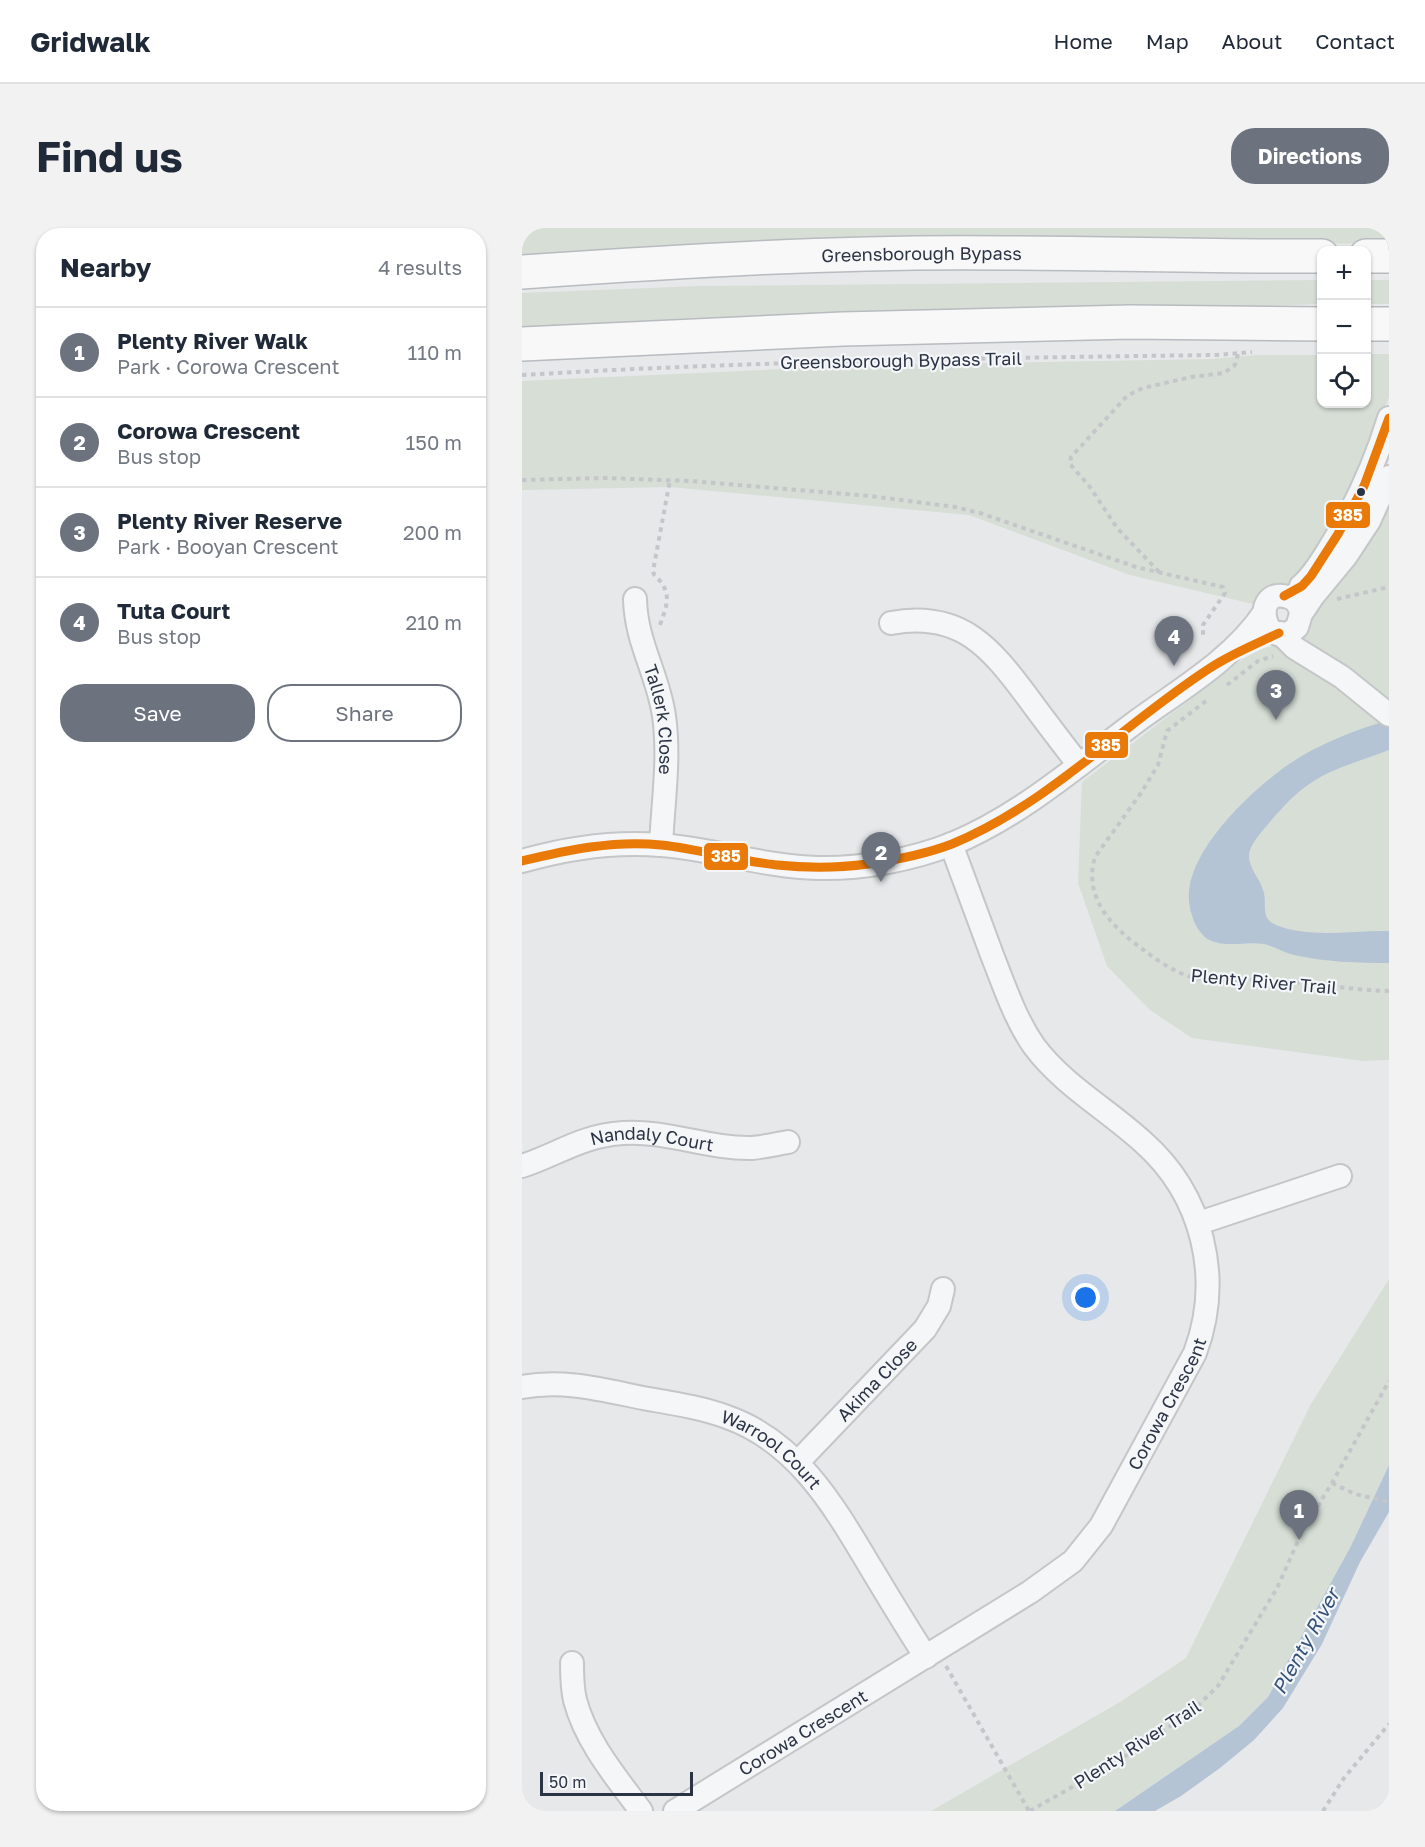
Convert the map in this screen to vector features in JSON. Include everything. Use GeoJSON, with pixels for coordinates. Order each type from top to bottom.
{"type":"FeatureCollection","features":[{"type":"Feature","properties":{"kind":"highway","name":"Greensborough Bypass"},"geometry":{"type":"LineString","coordinates":[[522,272],[855,254],[1313,256]]}},
{"type":"Feature","properties":{"kind":"highway"},"geometry":{"type":"LineString","coordinates":[[1371,256],[1389,256]]}},
{"type":"Feature","properties":{"kind":"highway"},"geometry":{"type":"LineString","coordinates":[[522,344],[843,329],[1130,322],[1317,324]]}},
{"type":"Feature","properties":{"kind":"highway"},"geometry":{"type":"LineString","coordinates":[[1371,324],[1389,324]]}},
{"type":"Feature","properties":{"kind":"street"},"geometry":{"type":"LineString","coordinates":[[1389,418],[1368,476],[1338,534],[1312,575],[1303,585],[1284,596],[1273,598],[1265,607],[1264,613],[1266,624],[1270,628],[1342,677],[1389,715]]}},
{"type":"Feature","properties":{"kind":"street"},"geometry":{"type":"LineString","coordinates":[[1211,667],[1285,638],[1294,630],[1313,596],[1346,556],[1369,521],[1389,477]]}},
{"type":"Feature","properties":{"kind":"street"},"geometry":{"type":"LineString","coordinates":[[1284,596],[1294,600],[1300,609],[1310,638],[1342,677]]}},
{"type":"Feature","properties":{"kind":"street","name":"Tallerk Close"},"geometry":{"type":"LineString","coordinates":[[635,599],[638,629],[660,694],[666,735],[661,845]]}},
{"type":"Feature","properties":{"kind":"street"},"geometry":{"type":"LineString","coordinates":[[522,861],[578,848],[661,845],[776,865],[820,868],[893,860],[951,844],[999,820],[1079,765],[1211,667],[1253,629],[1264,613]]}},
{"type":"Feature","properties":{"kind":"street"},"geometry":{"type":"LineString","coordinates":[[891,623],[916,620],[935,622],[953,626],[982,643],[1000,660],[1079,765]]}},
{"type":"Feature","properties":{"kind":"street","name":"Corowa Crescent"},"geometry":{"type":"LineString","coordinates":[[675,1811],[935,1661],[1074,1561],[1101,1526],[1195,1353],[1202,1334],[1209,1283],[1205,1248],[1198,1223],[1184,1191],[1174,1174],[1158,1156],[1064,1079],[1034,1045],[1003,983],[951,844]]}},
{"type":"Feature","properties":{"kind":"street","name":"Nandaly Court"},"geometry":{"type":"LineString","coordinates":[[522,1166],[584,1139],[623,1133],[654,1134],[751,1148],[788,1142]]}},
{"type":"Feature","properties":{"kind":"street"},"geometry":{"type":"LineString","coordinates":[[1198,1223],[1340,1176]]}},
{"type":"Feature","properties":{"kind":"street","name":"Akima Close"},"geometry":{"type":"LineString","coordinates":[[798,1462],[925,1329],[939,1306],[944,1289]]}},
{"type":"Feature","properties":{"kind":"street","name":"Warrool Court"},"geometry":{"type":"LineString","coordinates":[[522,1387],[555,1383],[575,1385],[707,1410],[729,1417],[775,1443],[798,1462],[832,1504],[935,1661]]}},
{"type":"Feature","properties":{"kind":"street"},"geometry":{"type":"LineString","coordinates":[[572,1663],[575,1699],[588,1732],[601,1756],[641,1811]]}},
{"type":"Feature","properties":{"kind":"path","name":"Greensborough Bypass Trail"},"geometry":{"type":"LineString","coordinates":[[522,375],[833,361],[1238,354],[1262,351]]}},
{"type":"Feature","properties":{"kind":"path"},"geometry":{"type":"LineString","coordinates":[[1160,573],[1117,528],[1090,487],[1070,464],[1071,457],[1128,396],[1143,388],[1224,373],[1235,365],[1238,354]]}},
{"type":"Feature","properties":{"kind":"path"},"geometry":{"type":"LineString","coordinates":[[522,480],[604,478],[670,480],[870,496],[967,509],[1136,567],[1218,586],[1225,590],[1223,597],[1203,625],[1203,636]]}},
{"type":"Feature","properties":{"kind":"path"},"geometry":{"type":"LineString","coordinates":[[659,634],[667,595],[653,571],[670,480]]}},
{"type":"Feature","properties":{"kind":"path"},"geometry":{"type":"LineString","coordinates":[[1340,591],[1332,600],[1389,586]]}},
{"type":"Feature","properties":{"kind":"path"},"geometry":{"type":"LineString","coordinates":[[1221,689],[1285,638]]}},
{"type":"Feature","properties":{"kind":"path","name":"Plenty River Trail"},"geometry":{"type":"LineString","coordinates":[[1212,696],[1167,731],[1158,765],[1095,857],[1092,867],[1093,880],[1100,906],[1107,918],[1114,927],[1150,956],[1190,976],[1219,980],[1274,980],[1389,991]]}},
{"type":"Feature","properties":{"kind":"path","name":"Plenty River Trail"},"geometry":{"type":"LineString","coordinates":[[1030,1811],[1148,1741],[1191,1712],[1218,1686],[1277,1588],[1303,1530],[1389,1381]]}},
{"type":"Feature","properties":{"kind":"path"},"geometry":{"type":"LineString","coordinates":[[1332,1483],[1355,1494],[1389,1502]]}},
{"type":"Feature","properties":{"kind":"path"},"geometry":{"type":"LineString","coordinates":[[935,1661],[1030,1811]]}},
{"type":"Feature","properties":{"kind":"path"},"geometry":{"type":"LineString","coordinates":[[1323,1811],[1344,1778],[1389,1724]]}},
{"type":"Feature","properties":{"kind":"shaded area"},"geometry":{"type":"Polygon","coordinates":[[[522,228],[1389,228],[1389,243],[594,251],[522,255],[522,228]]]}},
{"type":"Feature","properties":{"kind":"shaded area"},"geometry":{"type":"Polygon","coordinates":[[[1317,280],[1317,304],[522,330],[522,293],[701,286],[1317,280]]]}},
{"type":"Feature","properties":{"kind":"shaded area"},"geometry":{"type":"Polygon","coordinates":[[[1371,280],[1389,280],[1389,304],[1371,304],[1371,280]]]}},
{"type":"Feature","properties":{"kind":"shaded area"},"geometry":{"type":"Polygon","coordinates":[[[1371,354],[1389,354],[1389,397],[1350,501],[1296,581],[1270,589],[1257,605],[1130,575],[969,515],[670,487],[522,490],[522,381],[873,365],[1212,359],[1257,355],[1317,355],[1317,408],[1371,408],[1371,354]]]}},
{"type":"Feature","properties":{"kind":"shaded area"},"geometry":{"type":"Polygon","coordinates":[[[1389,494],[1389,1060],[1363,1061],[1192,1038],[1150,1010],[1107,966],[1078,883],[1082,782],[1243,659],[1261,649],[1281,644],[1389,494]]]}},
{"type":"Feature","properties":{"kind":"shaded area"},"geometry":{"type":"Polygon","coordinates":[[[1389,1279],[1389,1465],[1351,1546],[1268,1697],[1239,1726],[1115,1811],[931,1811],[1120,1702],[1186,1658],[1311,1404],[1389,1279]]]}},
{"type":"Feature","properties":{"kind":"water"},"geometry":{"type":"Polygon","coordinates":[[[1389,720],[1389,750],[1333,771],[1302,790],[1282,808],[1259,835],[1252,845],[1249,856],[1263,890],[1266,914],[1271,922],[1303,932],[1389,931],[1389,963],[1317,959],[1290,954],[1264,944],[1227,944],[1206,938],[1194,921],[1189,895],[1193,875],[1202,854],[1216,833],[1250,796],[1294,761],[1333,740],[1389,720]]]}},
{"type":"Feature","properties":{"kind":"water","name":"Plenty River"},"geometry":{"type":"Polygon","coordinates":[[[1389,1465],[1389,1512],[1360,1562],[1322,1644],[1283,1708],[1254,1740],[1181,1796],[1155,1811],[1115,1811],[1239,1726],[1268,1697],[1351,1546],[1389,1465]]]}},
{"type":"Feature","properties":{"kind":"transit line","name":"385"},"geometry":{"type":"LineString","coordinates":[[1284,596],[1302,586],[1311,576],[1338,534],[1364,486],[1389,418]]}},
{"type":"Feature","properties":{"kind":"transit line","name":"385"},"geometry":{"type":"LineString","coordinates":[[522,861],[573,850],[626,844],[661,845],[762,863],[811,867],[868,864],[932,851],[952,844],[1021,808],[1210,668],[1279,633]]}},
{"type":"Feature","properties":{"kind":"place","name":"Tuta Court"},"geometry":{"type":"Point","coordinates":[1174,666]}},
{"type":"Feature","properties":{"kind":"place","name":"Plenty River Reserve"},"geometry":{"type":"Point","coordinates":[1276,720]}},
{"type":"Feature","properties":{"kind":"place","name":"Corowa Crescent"},"geometry":{"type":"Point","coordinates":[881,882]}},
{"type":"Feature","properties":{"kind":"place","name":"Plenty River Walk"},"geometry":{"type":"Point","coordinates":[1299,1540]}}]}
